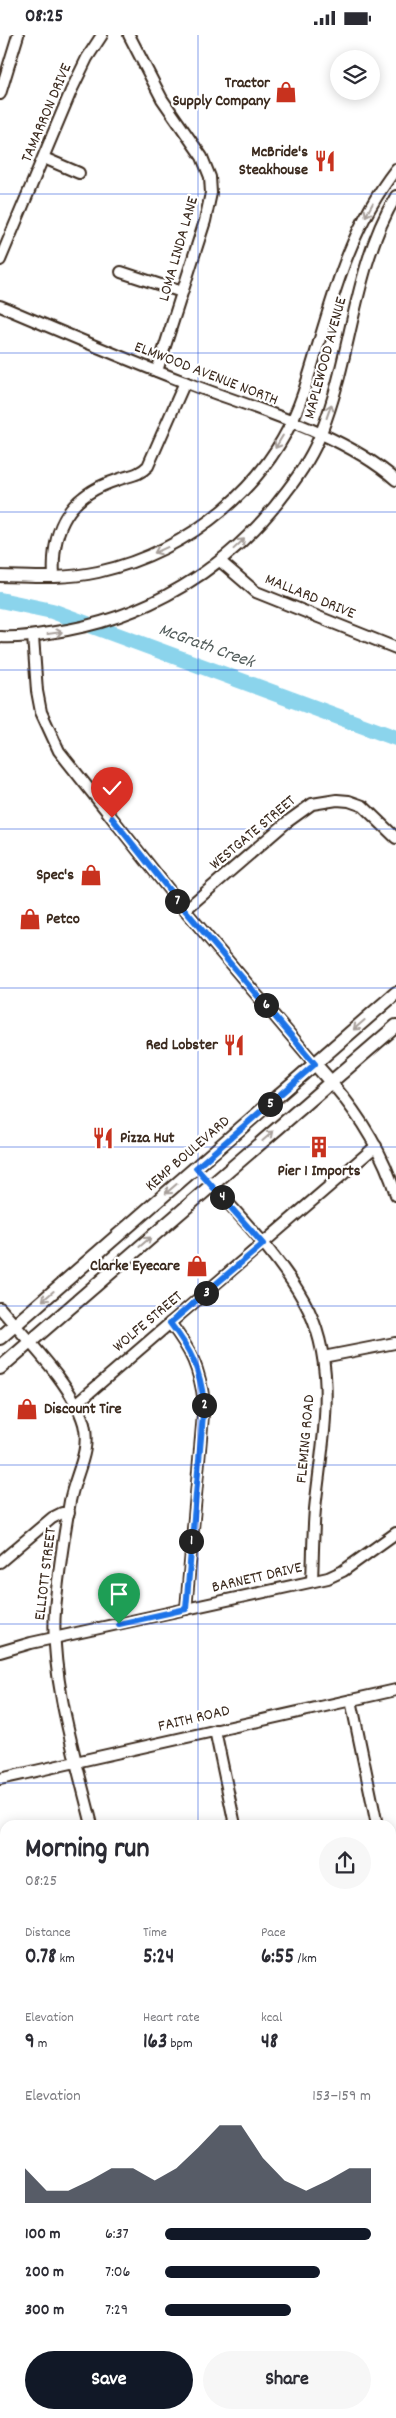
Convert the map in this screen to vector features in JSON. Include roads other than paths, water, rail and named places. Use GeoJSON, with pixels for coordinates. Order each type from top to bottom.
{"type":"FeatureCollection","features":[{"type":"Feature","properties":{"kind":"main road","name":"KEMP BOULEVARD"},"geometry":{"type":"LineString","coordinates":[[0,1339],[396,993]]}},
{"type":"Feature","properties":{"kind":"main road"},"geometry":{"type":"LineString","coordinates":[[0,1368],[396,1026]]}},
{"type":"Feature","properties":{"kind":"main road"},"geometry":{"type":"LineString","coordinates":[[315,1064],[331,1082]]}},
{"type":"Feature","properties":{"kind":"main road"},"geometry":{"type":"LineString","coordinates":[[196,1168],[212,1185]]}},
{"type":"Feature","properties":{"kind":"street"},"geometry":{"type":"LineString","coordinates":[[0,94],[18,35]]}},
{"type":"Feature","properties":{"kind":"street","name":"TAMARRON DRIVE"},"geometry":{"type":"LineString","coordinates":[[0,260],[87,58],[102,35]]}},
{"type":"Feature","properties":{"kind":"street","name":"LOMA LINDA LANE"},"geometry":{"type":"LineString","coordinates":[[128,35],[162,99],[202,157],[210,177],[211,193],[205,221],[156,371]]}},
{"type":"Feature","properties":{"kind":"street"},"geometry":{"type":"LineString","coordinates":[[44,159],[79,173]]}},
{"type":"Feature","properties":{"kind":"street","name":"MAPLEWOOD AVENUE"},"geometry":{"type":"LineString","coordinates":[[0,576],[54,577],[96,573],[116,567],[173,545],[210,521],[226,508],[259,473],[290,422],[302,396],[337,279],[351,246],[380,190],[396,169]]}},
{"type":"Feature","properties":{"kind":"street","name":"MAPLEWOOD AVENUE"},"geometry":{"type":"LineString","coordinates":[[0,637],[33,635],[75,629],[136,611],[172,593],[220,561],[273,510],[300,473],[321,435],[345,355],[369,257],[386,213],[396,196]]}},
{"type":"Feature","properties":{"kind":"street"},"geometry":{"type":"LineString","coordinates":[[121,272],[182,292]]}},
{"type":"Feature","properties":{"kind":"street","name":"ELMWOOD AVENUE NORTH"},"geometry":{"type":"LineString","coordinates":[[0,306],[156,371],[321,435],[372,461],[396,480]]}},
{"type":"Feature","properties":{"kind":"street"},"geometry":{"type":"LineString","coordinates":[[54,577],[52,554],[65,517],[88,493],[118,479],[141,474],[148,466],[185,382]]}},
{"type":"Feature","properties":{"kind":"street","name":"MALLARD DRIVE"},"geometry":{"type":"LineString","coordinates":[[220,561],[256,592],[396,648]]}},
{"type":"Feature","properties":{"kind":"street"},"geometry":{"type":"LineString","coordinates":[[33,635],[39,705],[53,740],[69,764],[185,910],[315,1064]]}},
{"type":"Feature","properties":{"kind":"street","name":"WESTGATE STREET"},"geometry":{"type":"LineString","coordinates":[[185,910],[287,822],[312,804],[337,800],[349,801],[363,806],[396,838]]}},
{"type":"Feature","properties":{"kind":"street"},"geometry":{"type":"LineString","coordinates":[[331,1082],[367,1128],[386,1165],[396,1195]]}},
{"type":"Feature","properties":{"kind":"street","name":"WOLFE STREET"},"geometry":{"type":"LineString","coordinates":[[76,1405],[376,1146]]}},
{"type":"Feature","properties":{"kind":"street","name":"FLEMING ROAD"},"geometry":{"type":"LineString","coordinates":[[212,1185],[290,1278],[305,1302],[319,1337],[323,1357],[326,1416],[315,1511],[312,1581]]}},
{"type":"Feature","properties":{"kind":"street","name":"ELLIOTT STREET"},"geometry":{"type":"LineString","coordinates":[[0,1308],[70,1392],[84,1423],[86,1439],[82,1467],[71,1499],[55,1609],[54,1638],[63,1697],[91,1820]]}},
{"type":"Feature","properties":{"kind":"street"},"geometry":{"type":"LineString","coordinates":[[170,1323],[192,1353],[201,1379],[204,1403],[186,1609]]}},
{"type":"Feature","properties":{"kind":"street"},"geometry":{"type":"LineString","coordinates":[[323,1357],[396,1343]]}},
{"type":"Feature","properties":{"kind":"street"},"geometry":{"type":"LineString","coordinates":[[0,1562],[52,1518],[62,1513],[69,1513]]}},
{"type":"Feature","properties":{"kind":"street","name":"BARNETT DRIVE"},"geometry":{"type":"LineString","coordinates":[[0,1652],[54,1638],[328,1577],[343,1571],[396,1533]]}},
{"type":"Feature","properties":{"kind":"street","name":"FAITH ROAD"},"geometry":{"type":"LineString","coordinates":[[0,1779],[396,1691]]}},
{"type":"Feature","properties":{"kind":"street"},"geometry":{"type":"LineString","coordinates":[[351,1700],[376,1820]]}},
{"type":"Feature","properties":{"kind":"street"},"geometry":{"type":"LineString","coordinates":[[215,1730],[234,1820]]}},
{"type":"Feature","properties":{"kind":"waterway","name":"McGrath Creek"},"geometry":{"type":"LineString","coordinates":[[0,600],[52,611],[396,738]]}},
{"type":"Feature","properties":{"kind":"place","name":"Tractor Supply Company"},"geometry":{"type":"Point","coordinates":[286,92]}},
{"type":"Feature","properties":{"kind":"place","name":"McBride's Steakhouse"},"geometry":{"type":"Point","coordinates":[325,161]}},
{"type":"Feature","properties":{"kind":"place","name":"Spec's"},"geometry":{"type":"Point","coordinates":[91,875]}},
{"type":"Feature","properties":{"kind":"place","name":"Petco"},"geometry":{"type":"Point","coordinates":[30,919]}},
{"type":"Feature","properties":{"kind":"place","name":"Red Lobster"},"geometry":{"type":"Point","coordinates":[234,1045]}},
{"type":"Feature","properties":{"kind":"place","name":"Pizza Hut"},"geometry":{"type":"Point","coordinates":[103,1138]}},
{"type":"Feature","properties":{"kind":"place","name":"Pier 1 Imports"},"geometry":{"type":"Point","coordinates":[319,1147]}},
{"type":"Feature","properties":{"kind":"place","name":"Clarke Eyecare"},"geometry":{"type":"Point","coordinates":[197,1266]}},
{"type":"Feature","properties":{"kind":"place","name":"Discount Tire"},"geometry":{"type":"Point","coordinates":[27,1409]}}]}
